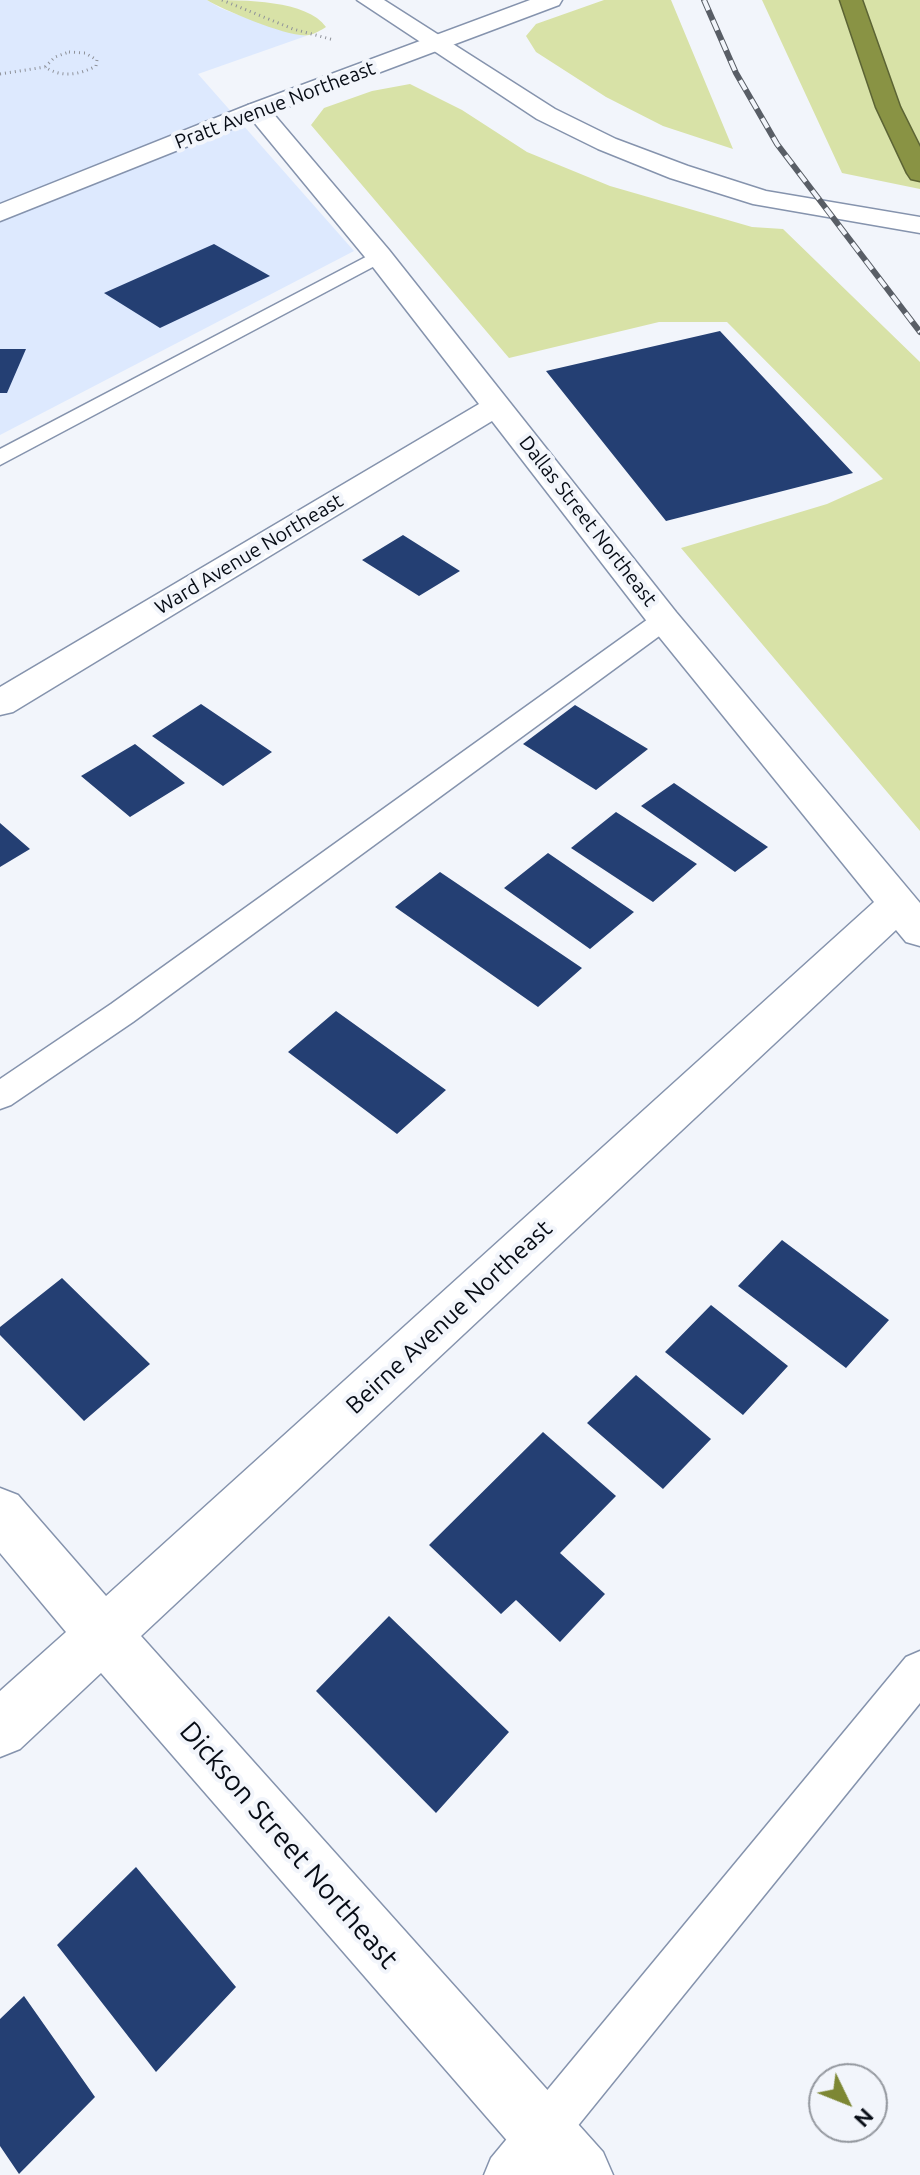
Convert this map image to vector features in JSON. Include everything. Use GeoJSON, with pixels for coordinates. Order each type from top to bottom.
{"type":"FeatureCollection","features":[{"type":"Feature","properties":{"kind":"highway"},"geometry":{"type":"LineString","coordinates":[[851,0],[888,107],[920,173]]}},
{"type":"Feature","properties":{"kind":"street"},"geometry":{"type":"LineString","coordinates":[[368,0],[419,21],[437,44],[546,114],[607,144],[679,172],[762,198],[920,225]]}},
{"type":"Feature","properties":{"kind":"street","name":"Pratt Avenue Northeast"},"geometry":{"type":"LineString","coordinates":[[0,213],[257,110],[551,0]]}},
{"type":"Feature","properties":{"kind":"street","name":"Pratt Avenue Northeast"},"geometry":{"type":"LineString","coordinates":[[350,45],[419,21]]}},
{"type":"Feature","properties":{"kind":"street","name":"Dallas Street Northeast"},"geometry":{"type":"LineString","coordinates":[[257,110],[498,405],[664,620],[909,918]]}},
{"type":"Feature","properties":{"kind":"street","name":"Ward Avenue Northeast"},"geometry":{"type":"LineString","coordinates":[[0,703],[498,405]]}},
{"type":"Feature","properties":{"kind":"street","name":"Beirne Avenue Northeast"},"geometry":{"type":"LineString","coordinates":[[0,1729],[909,918]]}},
{"type":"Feature","properties":{"kind":"street","name":"Dickson Street Northeast"},"geometry":{"type":"LineString","coordinates":[[0,1513],[103,1634],[526,2154],[580,2175]]}},
{"type":"Feature","properties":{"kind":"lane"},"geometry":{"type":"LineString","coordinates":[[0,458],[379,256]]}},
{"type":"Feature","properties":{"kind":"lane"},"geometry":{"type":"LineString","coordinates":[[0,1096],[185,967],[664,620]]}},
{"type":"Feature","properties":{"kind":"lane"},"geometry":{"type":"LineString","coordinates":[[526,2154],[920,1671]]}},
{"type":"Feature","properties":{"kind":"path"},"geometry":{"type":"LineString","coordinates":[[222,0],[293,29],[350,45]]}},
{"type":"Feature","properties":{"kind":"path"},"geometry":{"type":"LineString","coordinates":[[0,74],[45,67],[56,74],[71,75],[86,72],[96,66],[97,60],[84,53],[70,52],[52,57],[45,67]]}},
{"type":"Feature","properties":{"kind":"shaded area"},"geometry":{"type":"Polygon","coordinates":[[[0,0],[207,0],[268,26],[306,36],[198,74],[354,251],[0,435],[0,0]]]}},
{"type":"Feature","properties":{"kind":"green space"},"geometry":{"type":"Polygon","coordinates":[[[207,0],[274,3],[305,11],[326,27],[309,35],[288,33],[242,17],[207,0]]]}},
{"type":"Feature","properties":{"kind":"green space"},"geometry":{"type":"Polygon","coordinates":[[[604,0],[671,0],[733,149],[663,126],[606,97],[536,52],[526,36],[536,24],[604,0]]]}},
{"type":"Feature","properties":{"kind":"green space"},"geometry":{"type":"Polygon","coordinates":[[[762,0],[920,0],[920,189],[842,173],[762,0]]]}},
{"type":"Feature","properties":{"kind":"green space"},"geometry":{"type":"Polygon","coordinates":[[[410,84],[462,110],[527,152],[610,186],[752,227],[783,229],[920,362],[920,831],[681,548],[827,504],[883,479],[727,322],[659,322],[509,358],[311,125],[324,108],[372,91],[410,84]]]}},
{"type":"Feature","properties":{"kind":"building"},"geometry":{"type":"Polygon","coordinates":[[[214,244],[270,276],[160,328],[104,293],[214,244]]]}},
{"type":"Feature","properties":{"kind":"building"},"geometry":{"type":"Polygon","coordinates":[[[720,331],[853,473],[666,521],[546,371],[720,331]]]}},
{"type":"Feature","properties":{"kind":"building"},"geometry":{"type":"Polygon","coordinates":[[[0,349],[26,349],[7,393],[0,393],[0,349]]]}},
{"type":"Feature","properties":{"kind":"building"},"geometry":{"type":"Polygon","coordinates":[[[403,535],[460,571],[419,596],[362,560],[403,535]]]}},
{"type":"Feature","properties":{"kind":"building"},"geometry":{"type":"Polygon","coordinates":[[[201,704],[272,752],[223,786],[152,736],[201,704]]]}},
{"type":"Feature","properties":{"kind":"building"},"geometry":{"type":"Polygon","coordinates":[[[575,705],[648,749],[596,790],[523,744],[575,705]]]}},
{"type":"Feature","properties":{"kind":"building"},"geometry":{"type":"Polygon","coordinates":[[[135,744],[185,783],[130,817],[81,776],[135,744]]]}},
{"type":"Feature","properties":{"kind":"building"},"geometry":{"type":"Polygon","coordinates":[[[674,783],[768,847],[735,872],[641,806],[674,783]]]}},
{"type":"Feature","properties":{"kind":"building"},"geometry":{"type":"Polygon","coordinates":[[[616,812],[697,864],[653,902],[571,848],[616,812]]]}},
{"type":"Feature","properties":{"kind":"building"},"geometry":{"type":"Polygon","coordinates":[[[0,823],[30,849],[0,867],[0,823]]]}},
{"type":"Feature","properties":{"kind":"building"},"geometry":{"type":"Polygon","coordinates":[[[548,853],[634,912],[590,949],[504,888],[548,853]]]}},
{"type":"Feature","properties":{"kind":"building"},"geometry":{"type":"Polygon","coordinates":[[[440,872],[582,968],[538,1007],[395,907],[440,872]]]}},
{"type":"Feature","properties":{"kind":"building"},"geometry":{"type":"Polygon","coordinates":[[[336,1011],[446,1090],[397,1134],[288,1052],[336,1011]]]}},
{"type":"Feature","properties":{"kind":"building"},"geometry":{"type":"Polygon","coordinates":[[[782,1240],[889,1320],[846,1368],[738,1286],[782,1240]]]}},
{"type":"Feature","properties":{"kind":"building"},"geometry":{"type":"Polygon","coordinates":[[[62,1278],[150,1364],[84,1421],[0,1335],[0,1327],[62,1278]]]}},
{"type":"Feature","properties":{"kind":"building"},"geometry":{"type":"Polygon","coordinates":[[[711,1305],[788,1366],[743,1415],[665,1352],[711,1305]]]}},
{"type":"Feature","properties":{"kind":"building"},"geometry":{"type":"Polygon","coordinates":[[[636,1375],[711,1439],[663,1489],[587,1423],[636,1375]]]}},
{"type":"Feature","properties":{"kind":"building"},"geometry":{"type":"Polygon","coordinates":[[[543,1432],[616,1496],[560,1553],[605,1594],[560,1642],[516,1600],[501,1614],[429,1545],[543,1432]]]}},
{"type":"Feature","properties":{"kind":"building"},"geometry":{"type":"Polygon","coordinates":[[[389,1616],[509,1732],[436,1813],[316,1691],[389,1616]]]}},
{"type":"Feature","properties":{"kind":"building"},"geometry":{"type":"Polygon","coordinates":[[[136,1867],[236,1987],[156,2072],[57,1945],[136,1867]]]}},
{"type":"Feature","properties":{"kind":"building"},"geometry":{"type":"Polygon","coordinates":[[[24,1996],[95,2097],[19,2174],[0,2146],[0,2019],[24,1996]]]}},
{"type":"Feature","properties":{"kind":"railway"},"geometry":{"type":"LineString","coordinates":[[704,0],[736,73],[777,144],[920,332]]}}]}
